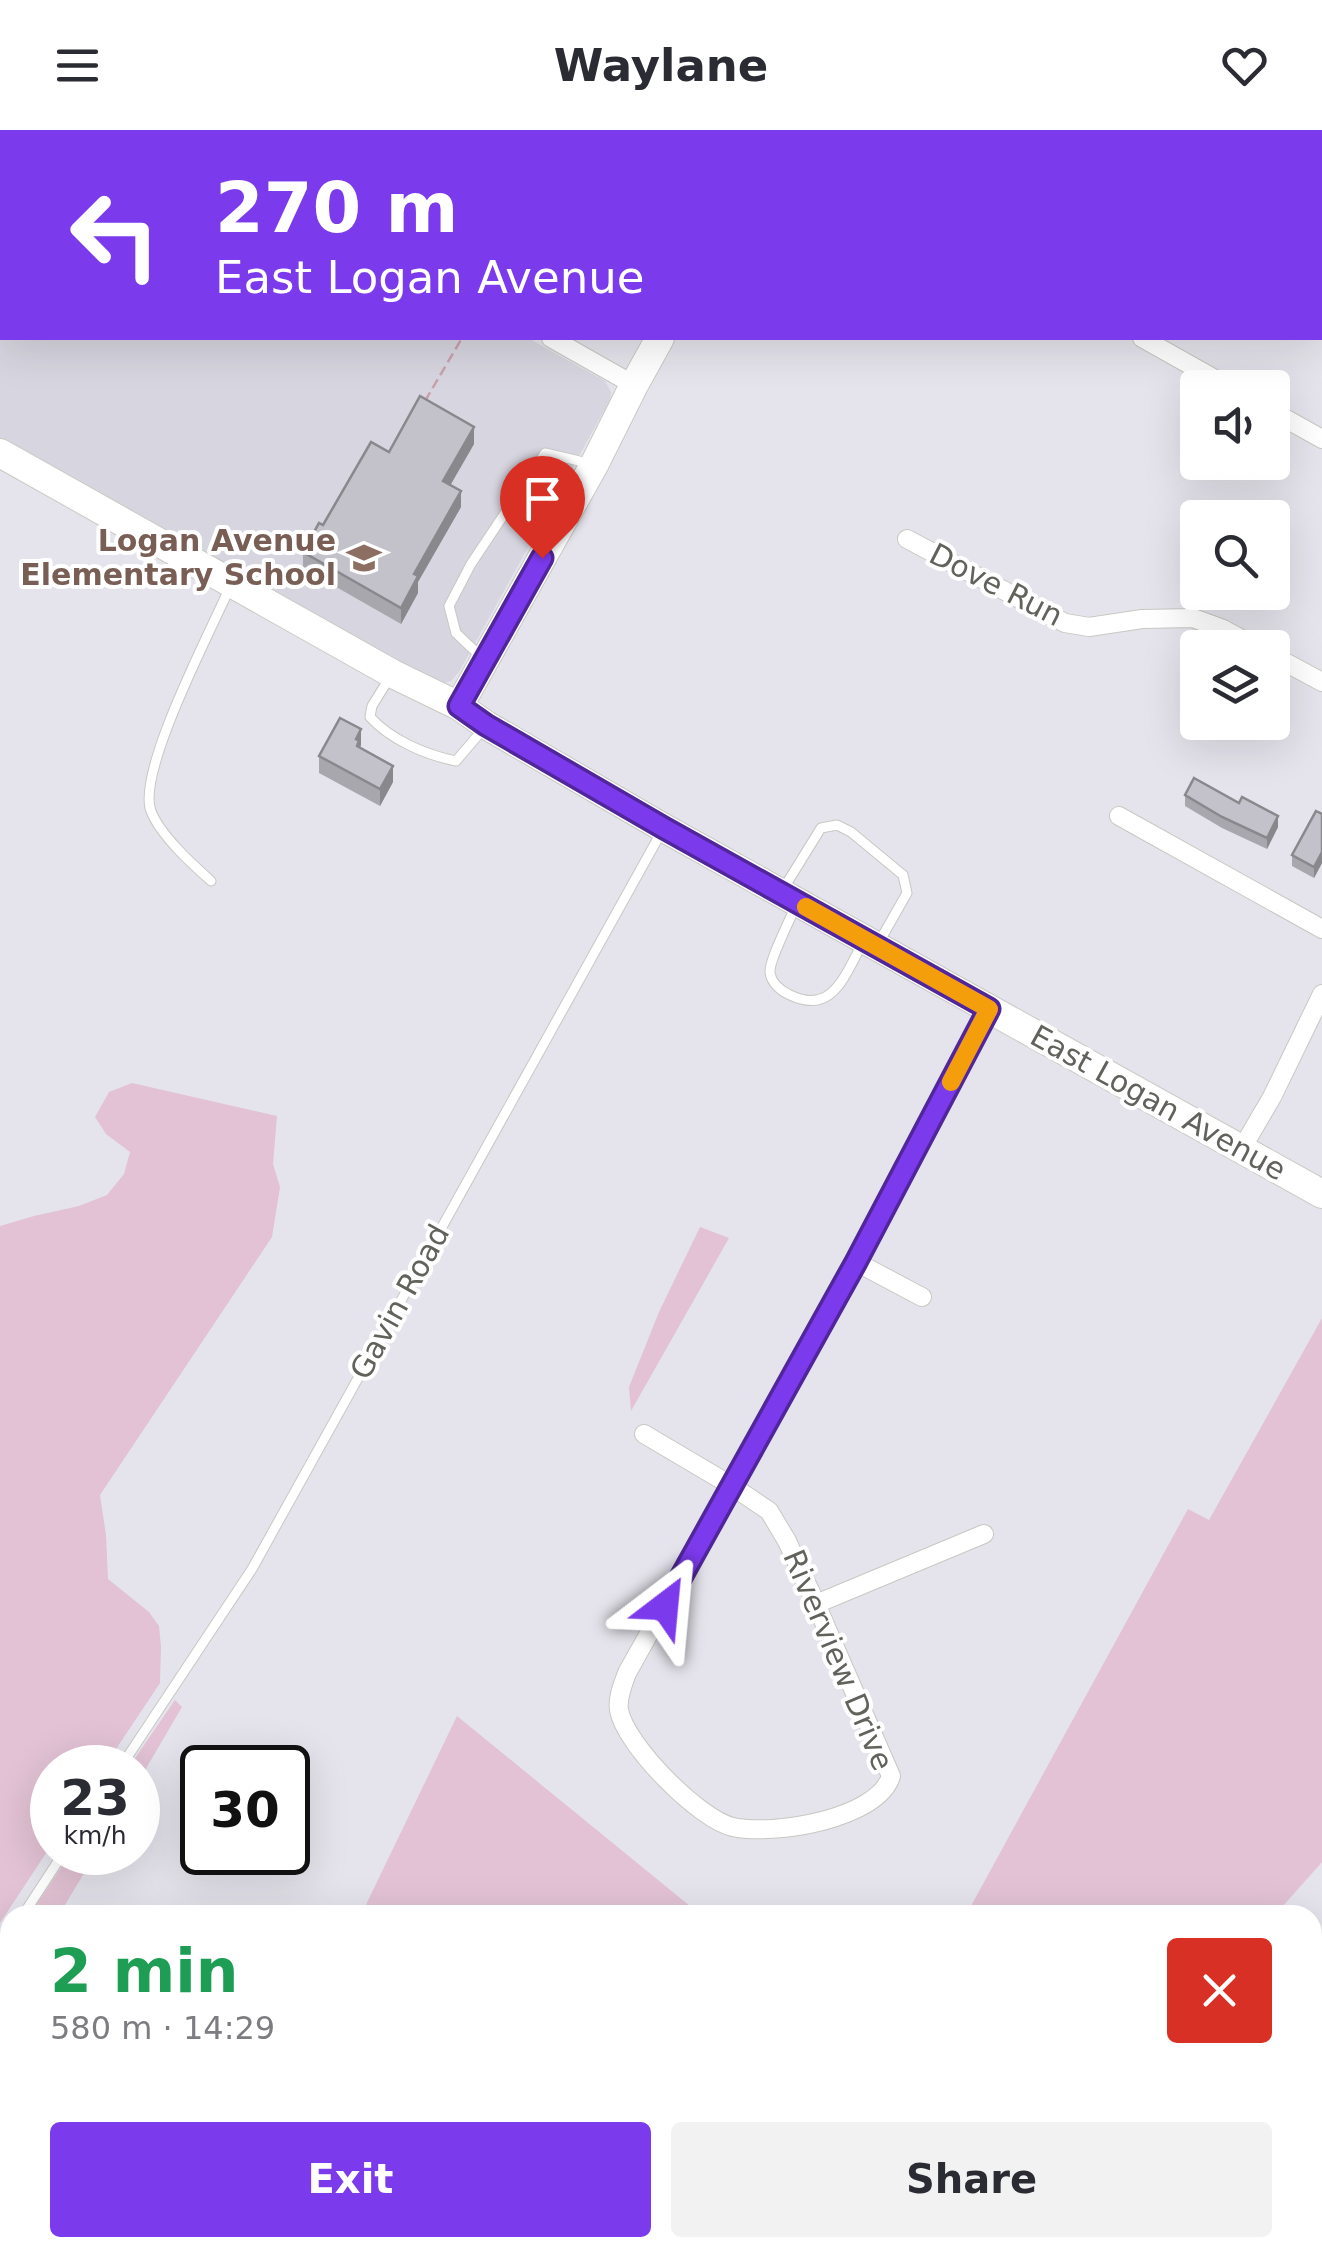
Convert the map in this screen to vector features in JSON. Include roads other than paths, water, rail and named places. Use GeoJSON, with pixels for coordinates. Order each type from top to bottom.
{"type":"FeatureCollection","features":[{"type":"Feature","properties":{"kind":"street"},"geometry":{"type":"LineString","coordinates":[[555,340],[634,384]]}},
{"type":"Feature","properties":{"kind":"street"},"geometry":{"type":"LineString","coordinates":[[459,706],[659,340]]}},
{"type":"Feature","properties":{"kind":"street"},"geometry":{"type":"LineString","coordinates":[[1146,340],[1199,370]]}},
{"type":"Feature","properties":{"kind":"street"},"geometry":{"type":"LineString","coordinates":[[1290,421],[1322,438]]}},
{"type":"Feature","properties":{"kind":"street","name":"East Logan Avenue"},"geometry":{"type":"LineString","coordinates":[[0,453],[392,674],[459,706],[664,828],[1322,1194]]}},
{"type":"Feature","properties":{"kind":"street","name":"Dove Run"},"geometry":{"type":"LineString","coordinates":[[907,540],[1065,623],[1088,627],[1142,618],[1194,618],[1226,630]]}},
{"type":"Feature","properties":{"kind":"street"},"geometry":{"type":"LineString","coordinates":[[1290,665],[1322,682]]}},
{"type":"Feature","properties":{"kind":"street"},"geometry":{"type":"LineString","coordinates":[[1120,816],[1322,929]]}},
{"type":"Feature","properties":{"kind":"street"},"geometry":{"type":"LineString","coordinates":[[1242,1150],[1322,994]]}},
{"type":"Feature","properties":{"kind":"street"},"geometry":{"type":"LineString","coordinates":[[732,1486],[989,1009]]}},
{"type":"Feature","properties":{"kind":"street"},"geometry":{"type":"LineString","coordinates":[[856,1262],[922,1297]]}},
{"type":"Feature","properties":{"kind":"street","name":"Riverview Drive"},"geometry":{"type":"LineString","coordinates":[[644,1434],[732,1486],[769,1511],[787,1541],[892,1776],[883,1794],[840,1817],[767,1831],[731,1827],[702,1813],[656,1768],[632,1736],[619,1708],[621,1687],[732,1486]]}},
{"type":"Feature","properties":{"kind":"street"},"geometry":{"type":"LineString","coordinates":[[816,1604],[984,1534]]}},
{"type":"Feature","properties":{"kind":"lane"},"geometry":{"type":"LineString","coordinates":[[486,659],[456,634],[450,606],[471,564],[545,453],[594,465]]}},
{"type":"Feature","properties":{"kind":"lane"},"geometry":{"type":"LineString","coordinates":[[211,881],[181,854],[151,812],[148,793],[162,739],[231,584]]}},
{"type":"Feature","properties":{"kind":"lane"},"geometry":{"type":"LineString","coordinates":[[392,674],[372,706],[370,717],[392,736],[456,761],[486,725]]}},
{"type":"Feature","properties":{"kind":"lane"},"geometry":{"type":"LineString","coordinates":[[837,825],[852,832],[903,875],[907,893],[830,996],[817,1002],[784,992],[774,982],[770,966],[789,898],[821,828],[837,825]]}},
{"type":"Feature","properties":{"kind":"lane","name":"Gavin Road"},"geometry":{"type":"LineString","coordinates":[[135,1745],[252,1569],[664,828]]}},
{"type":"Feature","properties":{"kind":"lane"},"geometry":{"type":"LineString","coordinates":[[30,1905],[49,1875]]}},
{"type":"Feature","properties":{"kind":"place","name":"Logan Avenue Elementary School"},"geometry":{"type":"Point","coordinates":[364,558]}}]}
